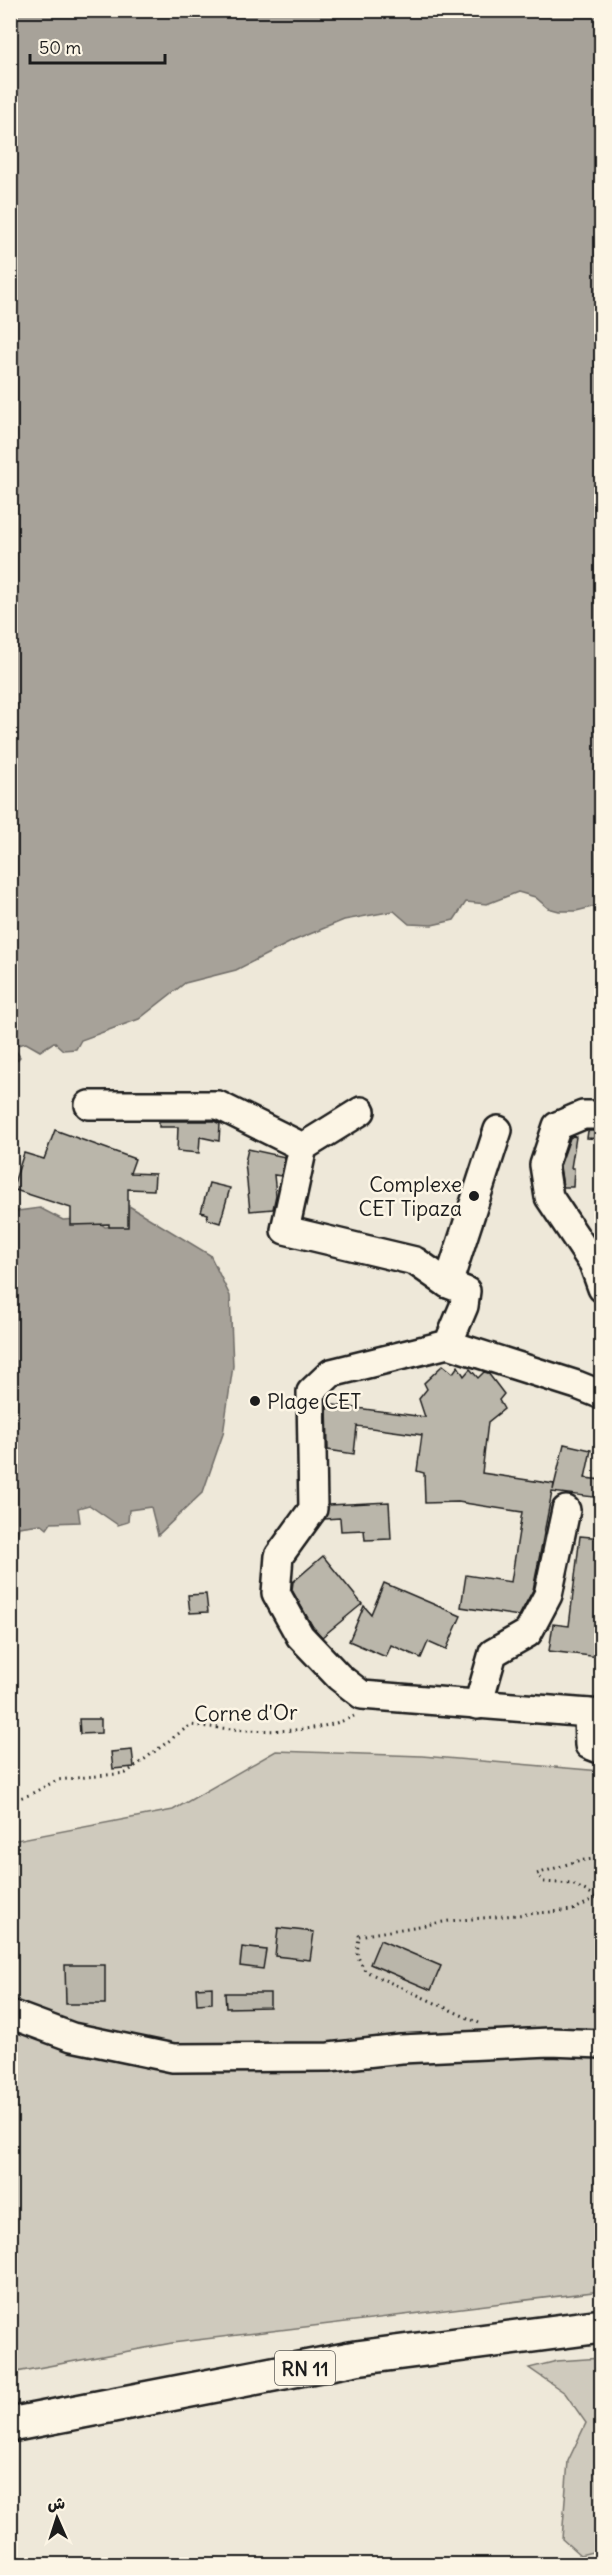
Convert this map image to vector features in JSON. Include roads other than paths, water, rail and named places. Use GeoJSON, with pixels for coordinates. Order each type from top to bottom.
{"type":"FeatureCollection","features":[{"type":"Feature","properties":{"kind":"main road","name":"RN 11"},"geometry":{"type":"LineString","coordinates":[[10,2425],[356,2358],[602,2326]]}},
{"type":"Feature","properties":{"kind":"street"},"geometry":{"type":"LineString","coordinates":[[89,1105],[218,1105],[303,1147]]}},
{"type":"Feature","properties":{"kind":"street"},"geometry":{"type":"LineString","coordinates":[[361,1111],[303,1147],[285,1230],[415,1261],[448,1284],[466,1291],[464,1306],[448,1344]]}},
{"type":"Feature","properties":{"kind":"street"},"geometry":{"type":"LineString","coordinates":[[602,1115],[583,1115],[557,1126],[544,1164],[549,1197],[593,1263],[602,1288]]}},
{"type":"Feature","properties":{"kind":"street"},"geometry":{"type":"LineString","coordinates":[[448,1284],[498,1130]]}},
{"type":"Feature","properties":{"kind":"street"},"geometry":{"type":"LineString","coordinates":[[602,1395],[577,1384],[448,1344],[331,1373],[311,1392],[313,1509],[279,1556],[276,1593],[300,1636],[339,1677],[362,1695],[388,1699],[595,1714],[589,1745],[602,1750]]}},
{"type":"Feature","properties":{"kind":"street"},"geometry":{"type":"LineString","coordinates":[[478,1705],[493,1653],[528,1633],[548,1595],[566,1510]]}},
{"type":"Feature","properties":{"kind":"street"},"geometry":{"type":"LineString","coordinates":[[10,2014],[72,2037],[173,2058],[329,2057],[401,2049],[550,2042],[602,2044]]}},
{"type":"Feature","properties":{"kind":"place","name":"Complexe CET Tipaza"},"geometry":{"type":"Point","coordinates":[474,1196]}},
{"type":"Feature","properties":{"kind":"place","name":"Plage CET"},"geometry":{"type":"Point","coordinates":[255,1401]}}]}
